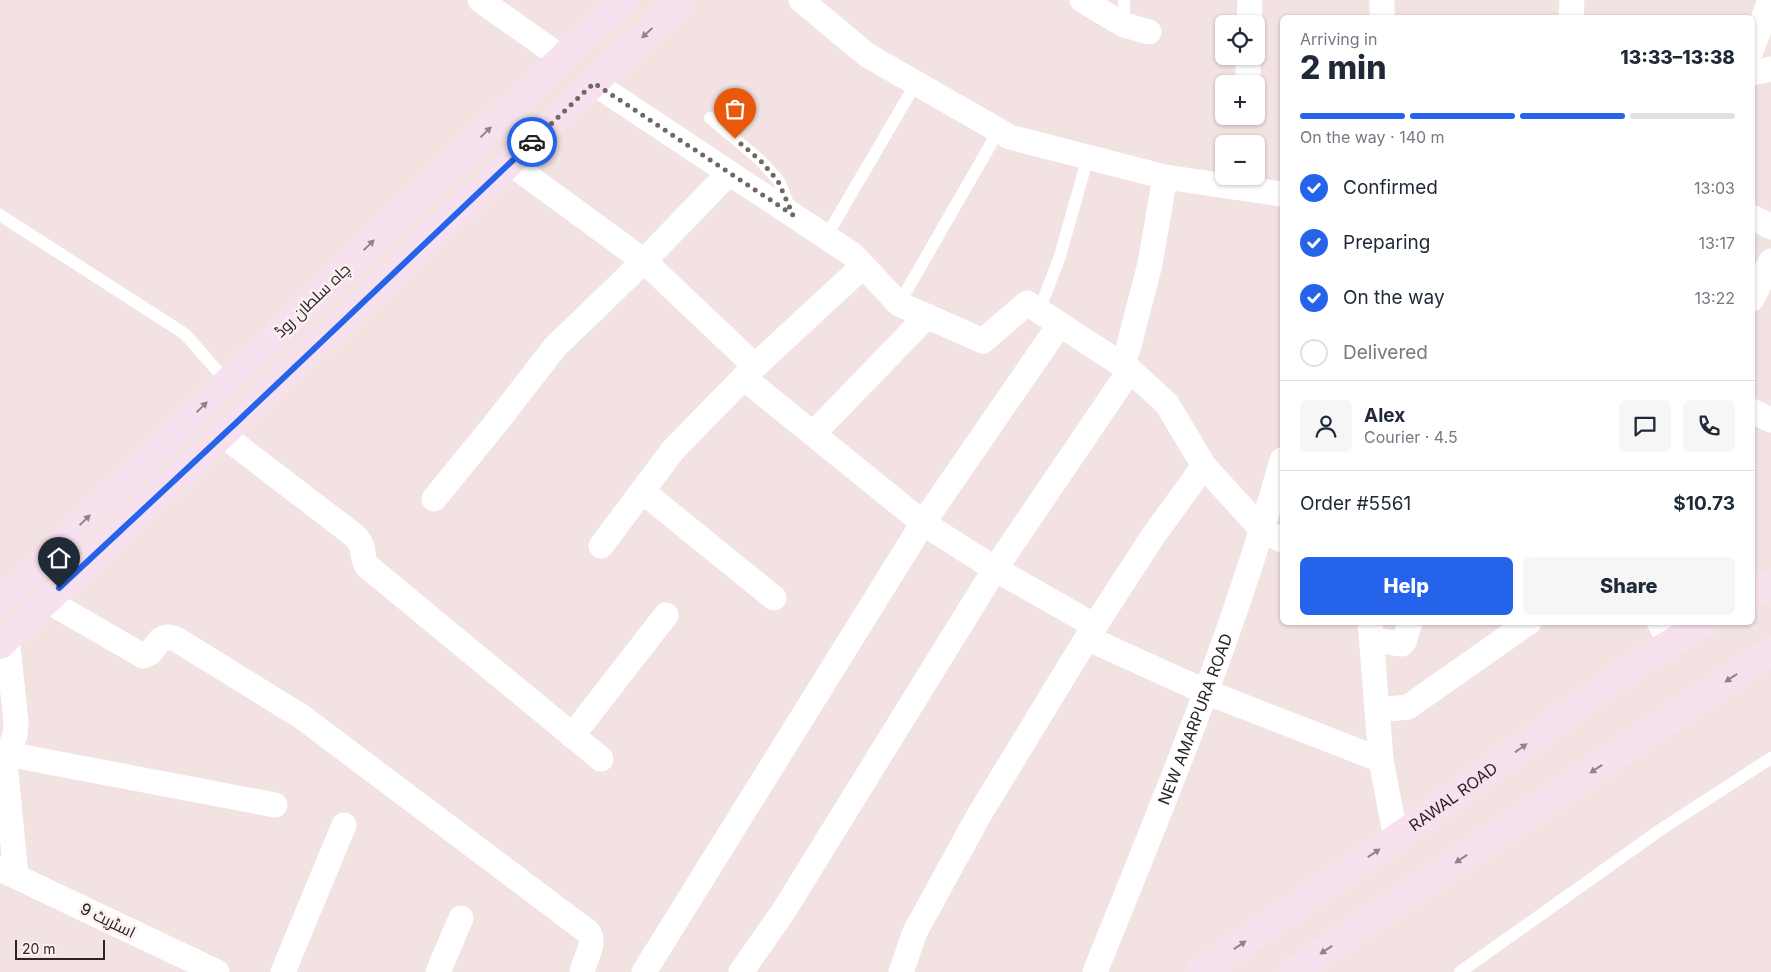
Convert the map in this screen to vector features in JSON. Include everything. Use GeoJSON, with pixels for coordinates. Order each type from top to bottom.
{"type":"FeatureCollection","features":[{"type":"Feature","properties":{"kind":"main road","name":"چاہ سلطان روڈ"},"geometry":{"type":"LineString","coordinates":[[0,602],[562,58],[625,0]]}},
{"type":"Feature","properties":{"kind":"main road"},"geometry":{"type":"LineString","coordinates":[[4,641],[682,0]]}},
{"type":"Feature","properties":{"kind":"main road"},"geometry":{"type":"LineString","coordinates":[[1755,593],[1771,584]]}},
{"type":"Feature","properties":{"kind":"main road","name":"RAWAL ROAD"},"geometry":{"type":"LineString","coordinates":[[1200,972],[1396,838],[1639,662],[1665,633],[1695,625]]}},
{"type":"Feature","properties":{"kind":"main road"},"geometry":{"type":"LineString","coordinates":[[1293,972],[1771,651]]}},
{"type":"Feature","properties":{"kind":"street"},"geometry":{"type":"LineString","coordinates":[[480,0],[562,58]]}},
{"type":"Feature","properties":{"kind":"street"},"geometry":{"type":"LineString","coordinates":[[801,0],[867,55],[1010,137],[1165,178],[1280,194]]}},
{"type":"Feature","properties":{"kind":"street"},"geometry":{"type":"LineString","coordinates":[[1082,0],[1124,25],[1149,32]]}},
{"type":"Feature","properties":{"kind":"street"},"geometry":{"type":"LineString","coordinates":[[1249,15],[1250,0]]}},
{"type":"Feature","properties":{"kind":"street"},"geometry":{"type":"LineString","coordinates":[[1382,0],[1382,15]]}},
{"type":"Feature","properties":{"kind":"street"},"geometry":{"type":"LineString","coordinates":[[1571,15],[1572,0]]}},
{"type":"Feature","properties":{"kind":"street"},"geometry":{"type":"LineString","coordinates":[[1755,41],[1770,0]]}},
{"type":"Feature","properties":{"kind":"street"},"geometry":{"type":"LineString","coordinates":[[1755,73],[1771,70]]}},
{"type":"Feature","properties":{"kind":"street"},"geometry":{"type":"LineString","coordinates":[[594,83],[853,255],[862,267],[899,304],[983,340],[1027,303],[1126,367],[1167,404],[1204,466],[1273,535]]}},
{"type":"Feature","properties":{"kind":"street"},"geometry":{"type":"LineString","coordinates":[[510,163],[644,261],[750,372],[813,434],[923,523],[1091,632],[1206,692],[1381,760]]}},
{"type":"Feature","properties":{"kind":"street"},"geometry":{"type":"LineString","coordinates":[[434,499],[555,347],[644,261],[730,173]]}},
{"type":"Feature","properties":{"kind":"street"},"geometry":{"type":"LineString","coordinates":[[741,972],[783,912],[995,569],[1126,367],[1128,349],[1150,264],[1165,178]]}},
{"type":"Feature","properties":{"kind":"street"},"geometry":{"type":"LineString","coordinates":[[1755,220],[1771,228]]}},
{"type":"Feature","properties":{"kind":"street"},"geometry":{"type":"LineString","coordinates":[[1755,293],[1771,261]]}},
{"type":"Feature","properties":{"kind":"street"},"geometry":{"type":"LineString","coordinates":[[602,546],[673,450],[750,372],[862,267]]}},
{"type":"Feature","properties":{"kind":"street"},"geometry":{"type":"LineString","coordinates":[[813,434],[927,316]]}},
{"type":"Feature","properties":{"kind":"street"},"geometry":{"type":"LineString","coordinates":[[644,972],[1050,318]]}},
{"type":"Feature","properties":{"kind":"street"},"geometry":{"type":"LineString","coordinates":[[1755,412],[1771,420]]}},
{"type":"Feature","properties":{"kind":"street"},"geometry":{"type":"LineString","coordinates":[[223,435],[355,536],[362,544],[364,561],[367,566],[602,759]]}},
{"type":"Feature","properties":{"kind":"street"},"geometry":{"type":"LineString","coordinates":[[901,972],[915,932],[979,815],[1091,632],[1153,536],[1204,466]]}},
{"type":"Feature","properties":{"kind":"street","name":"NEW AMARPURA ROAD"},"geometry":{"type":"LineString","coordinates":[[1095,972],[1206,692],[1273,535],[1280,477]]}},
{"type":"Feature","properties":{"kind":"street"},"geometry":{"type":"LineString","coordinates":[[642,491],[774,598]]}},
{"type":"Feature","properties":{"kind":"street"},"geometry":{"type":"LineString","coordinates":[[46,600],[143,656],[150,653],[161,638],[168,637],[176,640],[302,717],[588,932],[592,941],[582,972]]}},
{"type":"Feature","properties":{"kind":"street"},"geometry":{"type":"LineString","coordinates":[[572,736],[666,615]]}},
{"type":"Feature","properties":{"kind":"street"},"geometry":{"type":"LineString","coordinates":[[1396,838],[1381,760],[1371,631],[1402,644],[1409,625]]}},
{"type":"Feature","properties":{"kind":"street"},"geometry":{"type":"LineString","coordinates":[[1377,710],[1408,707],[1525,625]]}},
{"type":"Feature","properties":{"kind":"street"},"geometry":{"type":"LineString","coordinates":[[4,641],[16,721],[15,735],[4,762],[8,872]]}},
{"type":"Feature","properties":{"kind":"street"},"geometry":{"type":"LineString","coordinates":[[7,754],[276,805]]}},
{"type":"Feature","properties":{"kind":"street"},"geometry":{"type":"LineString","coordinates":[[283,972],[344,825]]}},
{"type":"Feature","properties":{"kind":"street","name":"اسٹریٹ 9"},"geometry":{"type":"LineString","coordinates":[[8,872],[217,972]]}},
{"type":"Feature","properties":{"kind":"street"},"geometry":{"type":"LineString","coordinates":[[438,972],[461,918]]}},
{"type":"Feature","properties":{"kind":"lane"},"geometry":{"type":"LineString","coordinates":[[1124,0],[1124,25]]}},
{"type":"Feature","properties":{"kind":"lane"},"geometry":{"type":"LineString","coordinates":[[826,237],[916,83]]}},
{"type":"Feature","properties":{"kind":"lane"},"geometry":{"type":"LineString","coordinates":[[710,118],[760,160],[778,181],[793,215]]}},
{"type":"Feature","properties":{"kind":"lane"},"geometry":{"type":"LineString","coordinates":[[899,304],[999,130]]}},
{"type":"Feature","properties":{"kind":"lane"},"geometry":{"type":"LineString","coordinates":[[1050,318],[1060,256],[1088,157]]}},
{"type":"Feature","properties":{"kind":"lane"},"geometry":{"type":"LineString","coordinates":[[0,215],[186,334],[227,382]]}},
{"type":"Feature","properties":{"kind":"lane"},"geometry":{"type":"LineString","coordinates":[[1460,972],[1663,828],[1771,758]]}},
{"type":"Feature","properties":{"kind":"way so far"},"geometry":{"type":"LineString","coordinates":[[532,142],[594,83],[793,215],[778,181],[760,160],[735,139]]}},
{"type":"Feature","properties":{"kind":"route"},"geometry":{"type":"LineString","coordinates":[[59,588],[532,142]]}}]}
